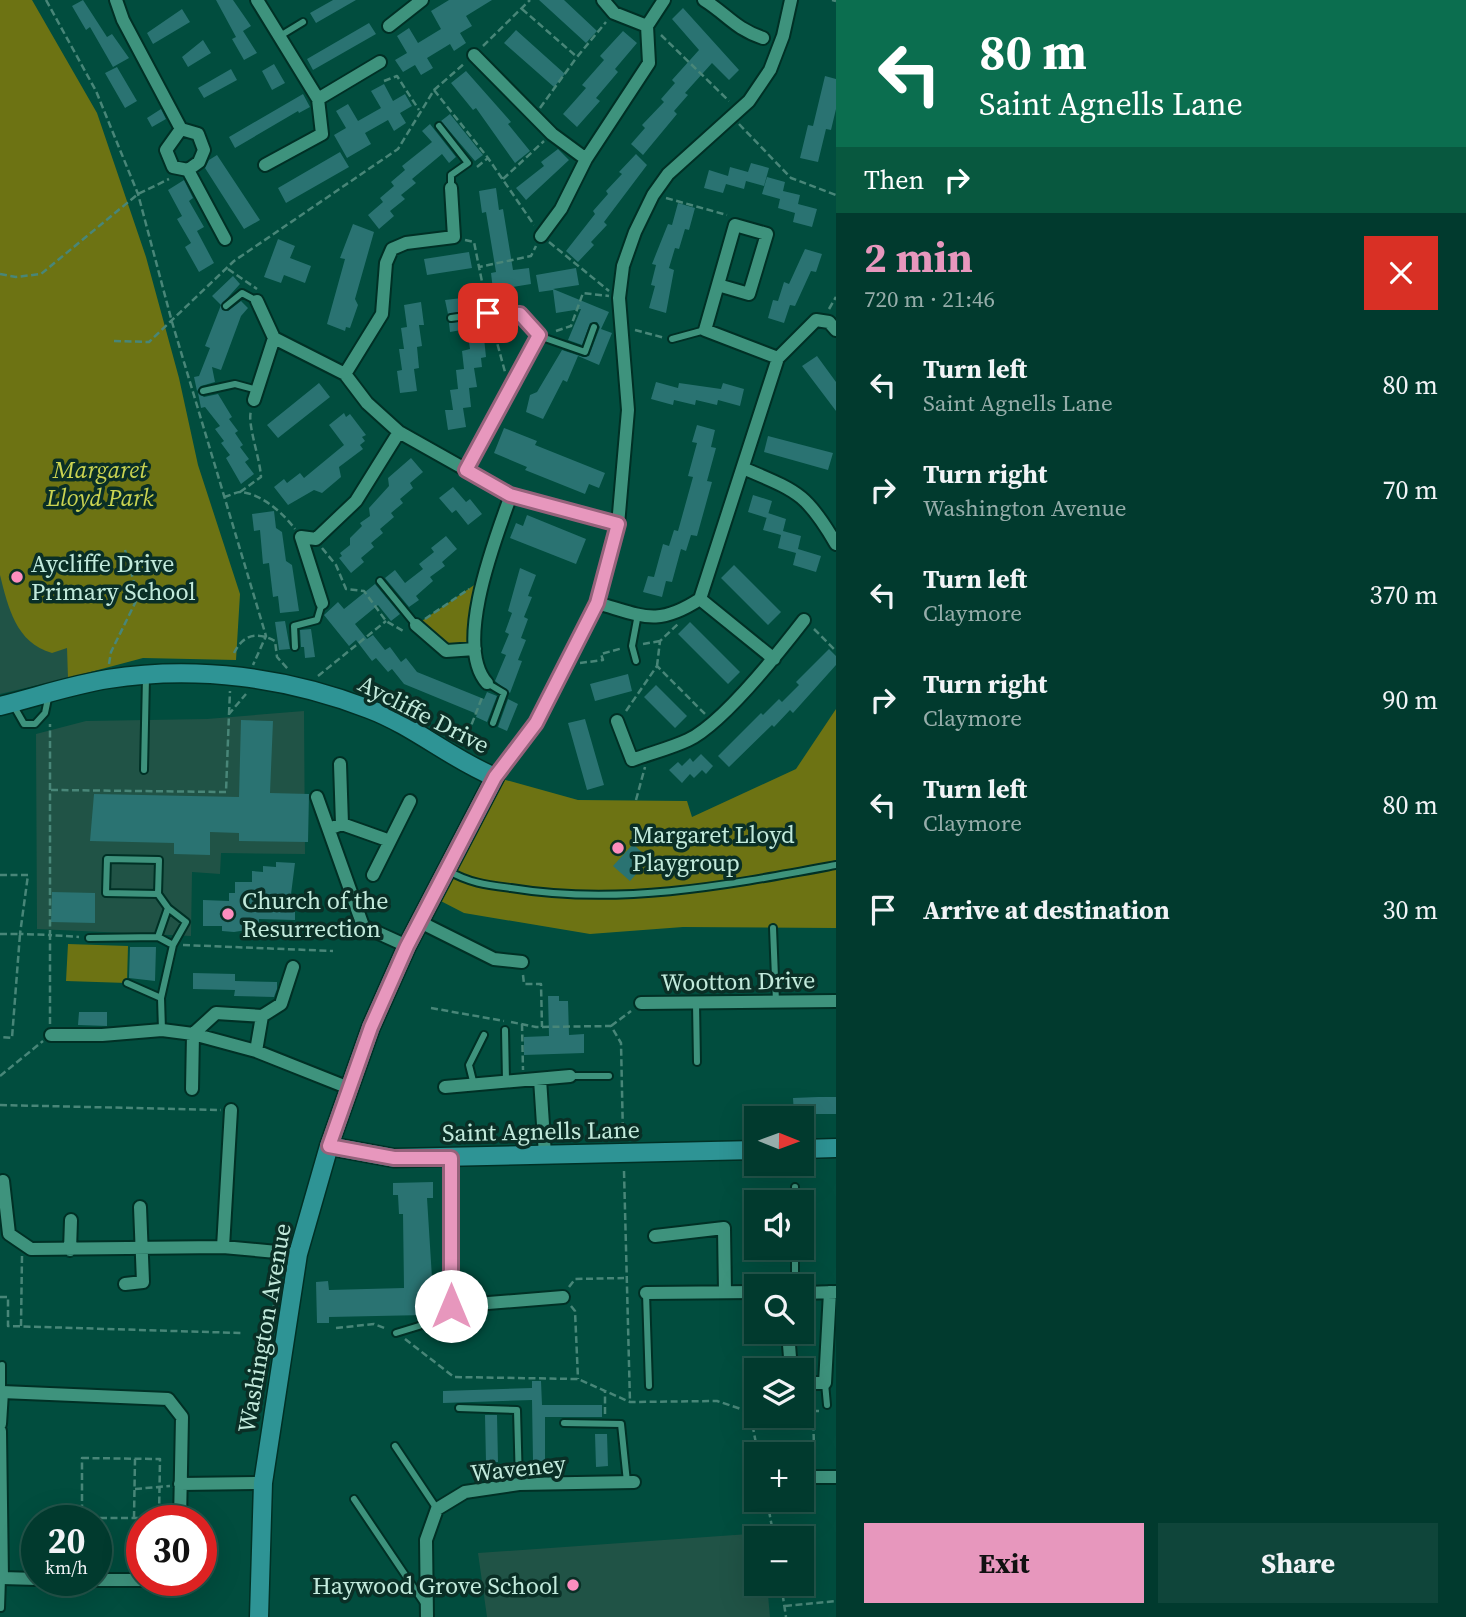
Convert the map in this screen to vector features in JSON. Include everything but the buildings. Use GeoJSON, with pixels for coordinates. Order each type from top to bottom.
{"type":"FeatureCollection","features":[{"type":"Feature","properties":{"kind":"street"},"geometry":{"type":"LineString","coordinates":[[116,0],[123,20],[181,129],[198,134],[204,150],[199,162],[188,170],[173,167],[166,150],[181,129]]}},
{"type":"Feature","properties":{"kind":"street"},"geometry":{"type":"LineString","coordinates":[[257,0],[318,99],[321,134],[265,165]]}},
{"type":"Feature","properties":{"kind":"street"},"geometry":{"type":"LineString","coordinates":[[389,26],[422,0]]}},
{"type":"Feature","properties":{"kind":"street"},"geometry":{"type":"LineString","coordinates":[[603,0],[614,13],[647,26]]}},
{"type":"Feature","properties":{"kind":"street"},"geometry":{"type":"LineString","coordinates":[[541,236],[561,209],[586,159],[649,63],[647,26],[664,0]]}},
{"type":"Feature","properties":{"kind":"street"},"geometry":{"type":"LineString","coordinates":[[704,0],[739,29],[762,38]]}},
{"type":"Feature","properties":{"kind":"street","name":"Washington Avenue"},"geometry":{"type":"LineString","coordinates":[[260,1617],[263,1483],[298,1254],[329,1146],[371,1027],[407,946],[495,777],[536,723],[597,603],[618,524],[628,410],[619,298],[623,266],[635,232],[653,195],[668,174],[749,101],[770,70],[783,36],[791,0]]}},
{"type":"Feature","properties":{"kind":"street"},"geometry":{"type":"LineString","coordinates":[[474,55],[552,134],[586,159]]}},
{"type":"Feature","properties":{"kind":"street"},"geometry":{"type":"LineString","coordinates":[[318,99],[380,62]]}},
{"type":"Feature","properties":{"kind":"street"},"geometry":{"type":"LineString","coordinates":[[188,170],[225,239]]}},
{"type":"Feature","properties":{"kind":"street"},"geometry":{"type":"LineString","coordinates":[[345,374],[382,314],[386,263],[392,249],[406,243],[454,237],[451,188]]}},
{"type":"Feature","properties":{"kind":"street"},"geometry":{"type":"LineString","coordinates":[[718,285],[750,294],[767,234],[736,225],[718,285],[705,330],[778,358]]}},
{"type":"Feature","properties":{"kind":"street"},"geometry":{"type":"LineString","coordinates":[[257,301],[274,338],[345,374],[367,403],[399,432],[510,495],[618,524]]}},
{"type":"Feature","properties":{"kind":"street"},"geometry":{"type":"LineString","coordinates":[[466,470],[511,392],[539,335],[520,314],[488,313]]}},
{"type":"Feature","properties":{"kind":"street"},"geometry":{"type":"LineString","coordinates":[[597,603],[650,618],[675,616],[700,599],[778,358],[805,328],[823,319],[836,330]]}},
{"type":"Feature","properties":{"kind":"street"},"geometry":{"type":"LineString","coordinates":[[256,395],[274,338]]}},
{"type":"Feature","properties":{"kind":"street"},"geometry":{"type":"LineString","coordinates":[[322,603],[301,537],[316,538],[356,501],[399,432]]}},
{"type":"Feature","properties":{"kind":"street"},"geometry":{"type":"LineString","coordinates":[[743,468],[798,492],[820,517],[836,544]]}},
{"type":"Feature","properties":{"kind":"street"},"geometry":{"type":"LineString","coordinates":[[487,683],[481,676],[475,649],[480,581],[510,495]]}},
{"type":"Feature","properties":{"kind":"street"},"geometry":{"type":"LineString","coordinates":[[700,599],[774,659]]}},
{"type":"Feature","properties":{"kind":"street"},"geometry":{"type":"LineString","coordinates":[[617,721],[632,760],[690,739],[713,722],[774,659],[804,620]]}},
{"type":"Feature","properties":{"kind":"street"},"geometry":{"type":"LineString","coordinates":[[416,625],[446,651],[475,649]]}},
{"type":"Feature","properties":{"kind":"street","name":"Aycliffe Drive"},"geometry":{"type":"LineString","coordinates":[[6,705],[108,679],[183,673],[249,678],[310,689],[371,710],[495,777]]}},
{"type":"Feature","properties":{"kind":"street"},"geometry":{"type":"LineString","coordinates":[[340,764],[342,824]]}},
{"type":"Feature","properties":{"kind":"street"},"geometry":{"type":"LineString","coordinates":[[317,797],[363,926],[407,946]]}},
{"type":"Feature","properties":{"kind":"street"},"geometry":{"type":"LineString","coordinates":[[373,875],[410,801]]}},
{"type":"Feature","properties":{"kind":"street"},"geometry":{"type":"LineString","coordinates":[[329,829],[342,824],[390,841]]}},
{"type":"Feature","properties":{"kind":"street"},"geometry":{"type":"LineString","coordinates":[[420,922],[494,959],[522,962]]}},
{"type":"Feature","properties":{"kind":"street"},"geometry":{"type":"LineString","coordinates":[[191,1089],[193,1034],[216,1013],[262,1016],[281,1004],[293,967]]}},
{"type":"Feature","properties":{"kind":"street","name":"Wootton Drive"},"geometry":{"type":"LineString","coordinates":[[641,1003],[836,1001]]}},
{"type":"Feature","properties":{"kind":"street"},"geometry":{"type":"LineString","coordinates":[[257,1051],[262,1016]]}},
{"type":"Feature","properties":{"kind":"street"},"geometry":{"type":"LineString","coordinates":[[51,1035],[102,1035],[162,1030],[193,1034],[257,1051],[349,1088]]}},
{"type":"Feature","properties":{"kind":"street"},"geometry":{"type":"LineString","coordinates":[[444,1087],[570,1076]]}},
{"type":"Feature","properties":{"kind":"street"},"geometry":{"type":"LineString","coordinates":[[540,1079],[545,1156]]}},
{"type":"Feature","properties":{"kind":"street"},"geometry":{"type":"LineString","coordinates":[[223,1247],[231,1110]]}},
{"type":"Feature","properties":{"kind":"street","name":"Saint Agnells Lane"},"geometry":{"type":"LineString","coordinates":[[329,1146],[394,1158],[744,1150]]}},
{"type":"Feature","properties":{"kind":"street"},"geometry":{"type":"LineString","coordinates":[[814,1149],[836,1148]]}},
{"type":"Feature","properties":{"kind":"street"},"geometry":{"type":"LineString","coordinates":[[451,1158],[451,1306],[563,1297]]}},
{"type":"Feature","properties":{"kind":"street"},"geometry":{"type":"LineString","coordinates":[[2,1180],[4,1234],[31,1249],[143,1250],[223,1247],[298,1254]]}},
{"type":"Feature","properties":{"kind":"street"},"geometry":{"type":"LineString","coordinates":[[125,1284],[144,1282],[140,1207]]}},
{"type":"Feature","properties":{"kind":"street"},"geometry":{"type":"LineString","coordinates":[[69,1250],[71,1220]]}},
{"type":"Feature","properties":{"kind":"street"},"geometry":{"type":"LineString","coordinates":[[655,1236],[724,1228],[725,1292]]}},
{"type":"Feature","properties":{"kind":"street"},"geometry":{"type":"LineString","coordinates":[[646,1293],[744,1292]]}},
{"type":"Feature","properties":{"kind":"street"},"geometry":{"type":"LineString","coordinates":[[814,1293],[833,1292],[825,1383],[814,1383]]}},
{"type":"Feature","properties":{"kind":"street"},"geometry":{"type":"LineString","coordinates":[[0,1424],[1,1392],[168,1399],[182,1417],[180,1505]]}},
{"type":"Feature","properties":{"kind":"street"},"geometry":{"type":"LineString","coordinates":[[0,1431],[1,1578],[21,1579]]}},
{"type":"Feature","properties":{"kind":"street"},"geometry":{"type":"LineString","coordinates":[[814,1477],[836,1477]]}},
{"type":"Feature","properties":{"kind":"street","name":"Waveney"},"geometry":{"type":"LineString","coordinates":[[437,1509],[465,1492],[519,1484],[631,1482]]}},
{"type":"Feature","properties":{"kind":"street"},"geometry":{"type":"LineString","coordinates":[[180,1484],[263,1483]]}},
{"type":"Feature","properties":{"kind":"street"},"geometry":{"type":"LineString","coordinates":[[427,1612],[426,1540],[437,1509]]}},
{"type":"Feature","properties":{"kind":"lane"},"geometry":{"type":"LineString","coordinates":[[280,37],[303,22]]}},
{"type":"Feature","properties":{"kind":"lane"},"geometry":{"type":"LineString","coordinates":[[439,126],[468,163],[452,175],[451,188]]}},
{"type":"Feature","properties":{"kind":"lane"},"geometry":{"type":"LineString","coordinates":[[226,306],[242,293],[257,301]]}},
{"type":"Feature","properties":{"kind":"lane"},"geometry":{"type":"LineString","coordinates":[[451,318],[488,313]]}},
{"type":"Feature","properties":{"kind":"lane"},"geometry":{"type":"LineString","coordinates":[[539,335],[585,352],[594,327]]}},
{"type":"Feature","properties":{"kind":"lane"},"geometry":{"type":"LineString","coordinates":[[672,339],[705,330]]}},
{"type":"Feature","properties":{"kind":"lane"},"geometry":{"type":"LineString","coordinates":[[203,391],[235,384],[256,395]]}},
{"type":"Feature","properties":{"kind":"lane"},"geometry":{"type":"LineString","coordinates":[[380,581],[416,625]]}},
{"type":"Feature","properties":{"kind":"lane"},"geometry":{"type":"LineString","coordinates":[[295,647],[294,626],[317,620],[322,603]]}},
{"type":"Feature","properties":{"kind":"lane"},"geometry":{"type":"LineString","coordinates":[[636,662],[632,646],[638,614]]}},
{"type":"Feature","properties":{"kind":"lane"},"geometry":{"type":"LineString","coordinates":[[144,770],[146,675]]}},
{"type":"Feature","properties":{"kind":"lane"},"geometry":{"type":"LineString","coordinates":[[487,683],[504,693],[493,723]]}},
{"type":"Feature","properties":{"kind":"lane"},"geometry":{"type":"LineString","coordinates":[[6,705],[24,724],[35,724],[45,713],[50,692]]}},
{"type":"Feature","properties":{"kind":"lane"},"geometry":{"type":"LineString","coordinates":[[158,894],[106,893],[107,859],[159,860],[158,894],[168,908],[186,922],[173,945],[161,998],[162,1030]]}},
{"type":"Feature","properties":{"kind":"lane"},"geometry":{"type":"LineString","coordinates":[[448,870],[465,881],[541,893],[610,896],[721,886],[836,865]]}},
{"type":"Feature","properties":{"kind":"lane"},"geometry":{"type":"LineString","coordinates":[[159,937],[168,908]]}},
{"type":"Feature","properties":{"kind":"lane"},"geometry":{"type":"LineString","coordinates":[[773,928],[776,1002]]}},
{"type":"Feature","properties":{"kind":"lane"},"geometry":{"type":"LineString","coordinates":[[89,938],[159,937],[173,945]]}},
{"type":"Feature","properties":{"kind":"lane"},"geometry":{"type":"LineString","coordinates":[[127,983],[161,998]]}},
{"type":"Feature","properties":{"kind":"lane"},"geometry":{"type":"LineString","coordinates":[[696,1003],[698,1062]]}},
{"type":"Feature","properties":{"kind":"lane"},"geometry":{"type":"LineString","coordinates":[[505,1030],[506,1082]]}},
{"type":"Feature","properties":{"kind":"lane"},"geometry":{"type":"LineString","coordinates":[[474,1085],[469,1065],[484,1035]]}},
{"type":"Feature","properties":{"kind":"lane"},"geometry":{"type":"LineString","coordinates":[[570,1076],[608,1076]]}},
{"type":"Feature","properties":{"kind":"lane"},"geometry":{"type":"LineString","coordinates":[[646,1293],[649,1386]]}},
{"type":"Feature","properties":{"kind":"lane"},"geometry":{"type":"LineString","coordinates":[[396,1333],[419,1326],[451,1306]]}},
{"type":"Feature","properties":{"kind":"lane"},"geometry":{"type":"LineString","coordinates":[[1,1392],[2,1365]]}},
{"type":"Feature","properties":{"kind":"lane"},"geometry":{"type":"LineString","coordinates":[[825,1383],[826,1408]]}},
{"type":"Feature","properties":{"kind":"lane"},"geometry":{"type":"LineString","coordinates":[[458,1408],[517,1410],[519,1484]]}},
{"type":"Feature","properties":{"kind":"lane"},"geometry":{"type":"LineString","coordinates":[[565,1423],[621,1424],[631,1482]]}},
{"type":"Feature","properties":{"kind":"lane"},"geometry":{"type":"LineString","coordinates":[[395,1446],[437,1509]]}},
{"type":"Feature","properties":{"kind":"lane"},"geometry":{"type":"LineString","coordinates":[[354,1499],[427,1612]]}},
{"type":"Feature","properties":{"kind":"lane"},"geometry":{"type":"LineString","coordinates":[[1,1578],[1,1608]]}},
{"type":"Feature","properties":{"kind":"path"},"geometry":{"type":"LineString","coordinates":[[46,0],[96,91],[138,194],[172,322],[266,636],[253,665]]}},
{"type":"Feature","properties":{"kind":"path"},"geometry":{"type":"LineString","coordinates":[[114,341],[149,342],[234,261],[398,149],[419,110],[434,90],[530,0]]}},
{"type":"Feature","properties":{"kind":"path"},"geometry":{"type":"LineString","coordinates":[[522,9],[577,57]]}},
{"type":"Feature","properties":{"kind":"path"},"geometry":{"type":"LineString","coordinates":[[534,116],[577,57],[614,13]]}},
{"type":"Feature","properties":{"kind":"path"},"geometry":{"type":"LineString","coordinates":[[647,26],[653,27],[791,178],[836,194]]}},
{"type":"Feature","properties":{"kind":"path"},"geometry":{"type":"LineString","coordinates":[[384,81],[397,76],[419,110]]}},
{"type":"Feature","properties":{"kind":"path"},"geometry":{"type":"LineString","coordinates":[[434,90],[503,179],[541,236],[594,281],[619,298]]}},
{"type":"Feature","properties":{"kind":"path"},"geometry":{"type":"LineString","coordinates":[[503,179],[552,134]]}},
{"type":"Feature","properties":{"kind":"path"},"geometry":{"type":"LineString","coordinates":[[0,274],[16,277],[41,274],[138,194],[188,170]]}},
{"type":"Feature","properties":{"kind":"path"},"geometry":{"type":"LineString","coordinates":[[653,195],[729,215],[736,225]]}},
{"type":"Feature","properties":{"kind":"path"},"geometry":{"type":"LineString","coordinates":[[479,267],[531,256],[541,236]]}},
{"type":"Feature","properties":{"kind":"path"},"geometry":{"type":"LineString","coordinates":[[454,237],[474,242],[488,313],[511,392]]}},
{"type":"Feature","properties":{"kind":"path"},"geometry":{"type":"LineString","coordinates":[[228,269],[259,290],[257,301]]}},
{"type":"Feature","properties":{"kind":"path"},"geometry":{"type":"LineString","coordinates":[[539,335],[571,326],[583,293],[619,298]]}},
{"type":"Feature","properties":{"kind":"path"},"geometry":{"type":"LineString","coordinates":[[823,319],[836,297]]}},
{"type":"Feature","properties":{"kind":"path"},"geometry":{"type":"LineString","coordinates":[[621,326],[672,339]]}},
{"type":"Feature","properties":{"kind":"path"},"geometry":{"type":"LineString","coordinates":[[223,497],[240,492],[261,477],[260,454],[248,420],[256,395]]}},
{"type":"Feature","properties":{"kind":"path"},"geometry":{"type":"LineString","coordinates":[[240,492],[265,501],[286,518],[301,537]]}},
{"type":"Feature","properties":{"kind":"path"},"geometry":{"type":"LineString","coordinates":[[108,679],[111,652],[138,597],[125,551]]}},
{"type":"Feature","properties":{"kind":"path"},"geometry":{"type":"LineString","coordinates":[[569,657],[582,665],[603,660],[601,654],[660,641],[679,623],[675,616]]}},
{"type":"Feature","properties":{"kind":"path"},"geometry":{"type":"LineString","coordinates":[[804,620],[836,651]]}},
{"type":"Feature","properties":{"kind":"path"},"geometry":{"type":"LineString","coordinates":[[310,689],[320,670],[386,621]]}},
{"type":"Feature","properties":{"kind":"path"},"geometry":{"type":"LineString","coordinates":[[234,653],[240,641],[251,635],[266,636]]}},
{"type":"Feature","properties":{"kind":"path"},"geometry":{"type":"LineString","coordinates":[[617,721],[657,666],[660,641]]}},
{"type":"Feature","properties":{"kind":"path"},"geometry":{"type":"LineString","coordinates":[[657,666],[713,722]]}},
{"type":"Feature","properties":{"kind":"path"},"geometry":{"type":"LineString","coordinates":[[458,757],[487,683]]}},
{"type":"Feature","properties":{"kind":"path"},"geometry":{"type":"LineString","coordinates":[[51,790],[226,792],[230,691]]}},
{"type":"Feature","properties":{"kind":"path"},"geometry":{"type":"LineString","coordinates":[[229,714],[248,692]]}},
{"type":"Feature","properties":{"kind":"path"},"geometry":{"type":"LineString","coordinates":[[0,1076],[51,1035],[50,724]]}},
{"type":"Feature","properties":{"kind":"path"},"geometry":{"type":"LineString","coordinates":[[636,800],[649,754]]}},
{"type":"Feature","properties":{"kind":"path"},"geometry":{"type":"LineString","coordinates":[[0,875],[28,875],[20,934],[12,1038],[0,1037]]}},
{"type":"Feature","properties":{"kind":"path"},"geometry":{"type":"LineString","coordinates":[[0,933],[89,938]]}},
{"type":"Feature","properties":{"kind":"path"},"geometry":{"type":"LineString","coordinates":[[173,945],[333,951]]}},
{"type":"Feature","properties":{"kind":"path"},"geometry":{"type":"LineString","coordinates":[[522,962],[524,984],[541,984],[542,1027]]}},
{"type":"Feature","properties":{"kind":"path"},"geometry":{"type":"LineString","coordinates":[[432,1008],[542,1027],[611,1026],[641,1003]]}},
{"type":"Feature","properties":{"kind":"path"},"geometry":{"type":"LineString","coordinates":[[522,1024],[523,1070]]}},
{"type":"Feature","properties":{"kind":"path"},"geometry":{"type":"LineString","coordinates":[[611,1026],[621,1044],[623,1137]]}},
{"type":"Feature","properties":{"kind":"path"},"geometry":{"type":"LineString","coordinates":[[0,1105],[231,1110]]}},
{"type":"Feature","properties":{"kind":"path"},"geometry":{"type":"LineString","coordinates":[[624,1171],[630,1402]]}},
{"type":"Feature","properties":{"kind":"path"},"geometry":{"type":"LineString","coordinates":[[21,1327],[22,1242]]}},
{"type":"Feature","properties":{"kind":"path"},"geometry":{"type":"LineString","coordinates":[[578,1379],[575,1311],[563,1297],[575,1279],[626,1278]]}},
{"type":"Feature","properties":{"kind":"path"},"geometry":{"type":"LineString","coordinates":[[0,1297],[8,1297],[8,1326],[241,1333]]}},
{"type":"Feature","properties":{"kind":"path"},"geometry":{"type":"LineString","coordinates":[[336,1328],[374,1324],[396,1333],[454,1377],[578,1379],[630,1402],[718,1401],[750,1412],[756,1442]]}},
{"type":"Feature","properties":{"kind":"path"},"geometry":{"type":"LineString","coordinates":[[605,1390],[605,1424]]}},
{"type":"Feature","properties":{"kind":"path"},"geometry":{"type":"LineString","coordinates":[[814,1442],[813,1411],[826,1408]]}},
{"type":"Feature","properties":{"kind":"path"},"geometry":{"type":"LineString","coordinates":[[126,1518],[82,1517],[82,1458],[160,1459],[159,1505]]}},
{"type":"Feature","properties":{"kind":"path"},"geometry":{"type":"LineString","coordinates":[[134,1505],[135,1459]]}},
{"type":"Feature","properties":{"kind":"path"},"geometry":{"type":"LineString","coordinates":[[135,1489],[160,1489]]}},
{"type":"Feature","properties":{"kind":"path"},"geometry":{"type":"LineString","coordinates":[[783,1596],[786,1617]]}},
{"type":"Feature","properties":{"kind":"path"},"geometry":{"type":"LineString","coordinates":[[785,1606],[836,1601]]}},
{"type":"Feature","properties":{"kind":"shaded area","name":"Aycliffe Drive Primary School"},"geometry":{"type":"Polygon","coordinates":[[[0,506],[68,648],[68,678],[0,694],[0,506]]]}},
{"type":"Feature","properties":{"kind":"shaded area"},"geometry":{"type":"Polygon","coordinates":[[[304,711],[305,854],[221,853],[220,874],[192,872],[191,936],[37,929],[36,734],[86,721],[207,719],[304,711]]]}},
{"type":"Feature","properties":{"kind":"shaded area","name":"Haywood Grove School"},"geometry":{"type":"Polygon","coordinates":[[[744,1534],[744,1596],[768,1596],[770,1617],[487,1617],[478,1553],[744,1534]]]}},
{"type":"Feature","properties":{"kind":"green space","name":"Margaret Lloyd Park"},"geometry":{"type":"Polygon","coordinates":[[[0,0],[32,0],[97,113],[146,257],[179,378],[198,465],[240,594],[236,660],[143,658],[68,678],[67,648],[52,653],[40,648],[22,632],[10,611],[0,575],[0,0]]]}},
{"type":"Feature","properties":{"kind":"green space"},"geometry":{"type":"Polygon","coordinates":[[[480,581],[475,649],[446,651],[416,625],[480,581]]]}},
{"type":"Feature","properties":{"kind":"green space"},"geometry":{"type":"Polygon","coordinates":[[[836,709],[836,928],[683,927],[590,934],[464,913],[433,897],[495,777],[578,800],[687,801],[692,817],[796,769],[836,709]]]}},
{"type":"Feature","properties":{"kind":"green space"},"geometry":{"type":"Polygon","coordinates":[[[68,944],[128,946],[127,983],[66,981],[68,944]]]}},
{"type":"Feature","properties":{"kind":"place","name":"Aycliffe Drive Primary School"},"geometry":{"type":"Point","coordinates":[17,577]}},
{"type":"Feature","properties":{"kind":"place","name":"Margaret Lloyd Playgroup"},"geometry":{"type":"Point","coordinates":[618,848]}},
{"type":"Feature","properties":{"kind":"place","name":"Church of the Resurrection"},"geometry":{"type":"Point","coordinates":[228,914]}},
{"type":"Feature","properties":{"kind":"place","name":"Haywood Grove School"},"geometry":{"type":"Point","coordinates":[573,1585]}},
{"type":"Feature","properties":{"kind":"route"},"geometry":{"type":"LineString","coordinates":[[451,1306],[451,1158],[394,1158],[329,1146],[371,1027],[407,946],[485,801],[495,777],[513,757],[536,723],[597,603],[618,524],[510,495],[466,470],[511,392],[539,335],[520,314],[488,313]]}}]}
